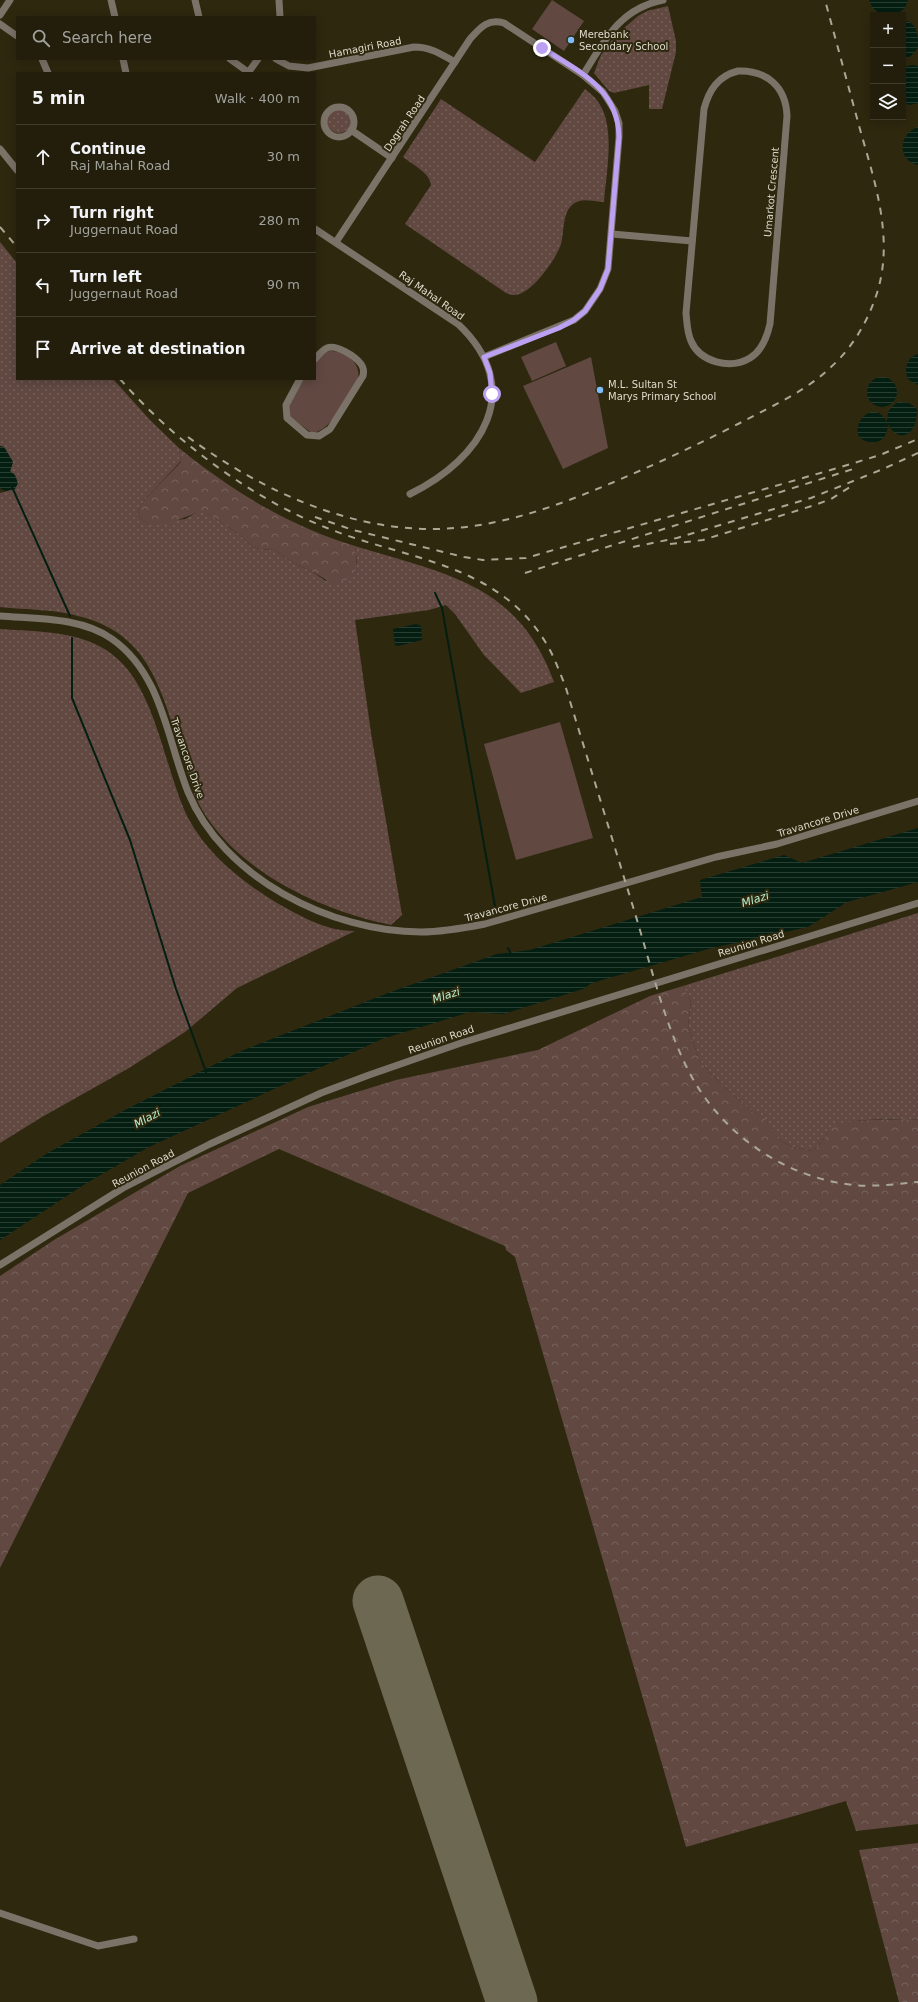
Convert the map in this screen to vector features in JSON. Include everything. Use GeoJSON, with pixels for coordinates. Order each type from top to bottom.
{"type":"FeatureCollection","features":[{"type":"Feature","properties":{"kind":"street"},"geometry":{"type":"LineString","coordinates":[[0,15],[10,0]]}},
{"type":"Feature","properties":{"kind":"street"},"geometry":{"type":"LineString","coordinates":[[111,0],[115,16]]}},
{"type":"Feature","properties":{"kind":"street"},"geometry":{"type":"LineString","coordinates":[[195,0],[199,16]]}},
{"type":"Feature","properties":{"kind":"street"},"geometry":{"type":"LineString","coordinates":[[279,0],[280,16]]}},
{"type":"Feature","properties":{"kind":"street"},"geometry":{"type":"LineString","coordinates":[[484,357],[559,328],[574,320],[585,311],[605,279],[612,234],[618,123],[611,102],[603,92],[584,75],[605,39],[622,19],[641,6],[663,0]]}},
{"type":"Feature","properties":{"kind":"street","name":"Dograh Road"},"geometry":{"type":"LineString","coordinates":[[336,242],[470,39],[479,29],[493,21],[504,23],[584,75]]}},
{"type":"Feature","properties":{"kind":"street"},"geometry":{"type":"LineString","coordinates":[[0,24],[16,35]]}},
{"type":"Feature","properties":{"kind":"street","name":"Hamagiri Road"},"geometry":{"type":"LineString","coordinates":[[278,60],[289,66],[308,68],[425,47],[455,62]]}},
{"type":"Feature","properties":{"kind":"street"},"geometry":{"type":"LineString","coordinates":[[42,60],[48,72]]}},
{"type":"Feature","properties":{"kind":"street"},"geometry":{"type":"LineString","coordinates":[[123,60],[126,72]]}},
{"type":"Feature","properties":{"kind":"street"},"geometry":{"type":"LineString","coordinates":[[231,60],[248,72],[257,60]]}},
{"type":"Feature","properties":{"kind":"street","name":"Umarkot Crescent"},"geometry":{"type":"LineString","coordinates":[[747,71],[767,77],[775,83],[780,90],[786,103],[787,116],[770,324],[766,338],[759,350],[750,358],[738,363],[725,364],[711,360],[700,354],[691,342],[687,330],[686,313],[692,241],[704,109],[707,98],[712,88],[729,73],[747,71]]}},
{"type":"Feature","properties":{"kind":"street"},"geometry":{"type":"LineString","coordinates":[[338,107],[348,110],[354,120],[351,130],[345,135],[338,136],[328,132],[324,121],[328,111],[338,107]]}},
{"type":"Feature","properties":{"kind":"street"},"geometry":{"type":"LineString","coordinates":[[351,130],[392,158]]}},
{"type":"Feature","properties":{"kind":"street"},"geometry":{"type":"LineString","coordinates":[[0,149],[16,169]]}},
{"type":"Feature","properties":{"kind":"street","name":"Raj Mahal Road"},"geometry":{"type":"LineString","coordinates":[[316,230],[458,324],[471,336],[484,357],[490,373],[492,394],[486,426],[466,455],[431,484],[410,494]]}},
{"type":"Feature","properties":{"kind":"street"},"geometry":{"type":"LineString","coordinates":[[612,234],[692,241]]}},
{"type":"Feature","properties":{"kind":"street"},"geometry":{"type":"LineString","coordinates":[[299,380],[286,405],[287,418],[307,434],[319,436],[330,429],[363,376],[364,371],[361,364],[356,359],[334,347],[327,348],[316,358]]}},
{"type":"Feature","properties":{"kind":"street","name":"Travancore Drive"},"geometry":{"type":"LineString","coordinates":[[0,616],[82,626],[108,636],[120,645],[139,665],[152,686],[188,791],[202,820],[218,841],[247,868],[290,896],[333,916],[365,925],[420,932],[447,931],[485,924],[716,857],[777,844],[918,801]]}},
{"type":"Feature","properties":{"kind":"street","name":"Reunion Road"},"geometry":{"type":"LineString","coordinates":[[0,1265],[123,1188],[210,1144],[335,1088],[461,1043],[918,903]]}},
{"type":"Feature","properties":{"kind":"street"},"geometry":{"type":"LineString","coordinates":[[0,1913],[98,1946],[134,1939]]}},
{"type":"Feature","properties":{"kind":"green space"},"geometry":{"type":"Polygon","coordinates":[[[552,0],[584,21],[564,51],[532,29],[552,0]]]}},
{"type":"Feature","properties":{"kind":"green space"},"geometry":{"type":"Polygon","coordinates":[[[668,6],[676,41],[676,52],[662,109],[649,109],[649,85],[614,93],[609,91],[594,73],[601,55],[615,36],[638,16],[647,11],[668,6]]]}},
{"type":"Feature","properties":{"kind":"green space"},"geometry":{"type":"Polygon","coordinates":[[[585,89],[596,99],[602,109],[606,121],[609,149],[604,202],[582,200],[573,204],[569,208],[566,214],[561,244],[549,266],[529,289],[515,295],[506,293],[405,224],[431,185],[424,173],[403,157],[441,99],[535,162],[585,89]]]}},
{"type":"Feature","properties":{"kind":"green space"},"geometry":{"type":"Polygon","coordinates":[[[339,109],[348,112],[351,121],[348,130],[339,133],[330,130],[327,121],[330,112],[339,109]]]}},
{"type":"Feature","properties":{"kind":"green space"},"geometry":{"type":"Polygon","coordinates":[[[0,242],[16,262],[16,380],[114,380],[150,420],[179,448],[181,461],[147,497],[138,510],[139,517],[148,524],[185,519],[196,513],[207,513],[239,534],[251,546],[259,549],[275,550],[295,564],[311,571],[326,581],[357,563],[355,546],[419,565],[448,575],[475,587],[499,603],[520,623],[539,649],[554,682],[521,693],[484,655],[455,614],[446,605],[429,610],[355,620],[371,733],[402,915],[391,925],[334,909],[306,897],[278,882],[252,865],[229,844],[210,822],[195,796],[161,691],[144,659],[133,645],[119,634],[102,624],[72,614],[0,607],[0,493],[15,489],[10,471],[13,462],[4,447],[0,446],[0,242]]]}},
{"type":"Feature","properties":{"kind":"green space"},"geometry":{"type":"Polygon","coordinates":[[[556,342],[566,366],[532,381],[521,357],[556,342]]]}},
{"type":"Feature","properties":{"kind":"green space"},"geometry":{"type":"Polygon","coordinates":[[[336,351],[352,359],[358,369],[359,374],[358,380],[332,420],[319,431],[312,433],[290,417],[289,405],[303,380],[316,380],[316,362],[324,353],[336,351]]]}},
{"type":"Feature","properties":{"kind":"green space"},"geometry":{"type":"Polygon","coordinates":[[[591,357],[608,448],[563,469],[523,386],[591,357]]]}},
{"type":"Feature","properties":{"kind":"green space"},"geometry":{"type":"Polygon","coordinates":[[[179,448],[220,479],[262,506],[307,528],[355,546],[355,571],[348,579],[334,584],[295,564],[275,550],[259,549],[251,546],[239,534],[207,513],[196,513],[165,525],[148,524],[139,517],[138,510],[147,497],[181,462],[179,448]]]}},
{"type":"Feature","properties":{"kind":"green space"},"geometry":{"type":"Polygon","coordinates":[[[0,629],[44,632],[73,637],[101,647],[113,655],[128,669],[149,708],[188,818],[205,844],[238,876],[277,903],[305,918],[325,926],[345,931],[355,931],[237,988],[185,1032],[129,1068],[42,1117],[0,1143],[0,629]]]}},
{"type":"Feature","properties":{"kind":"green space"},"geometry":{"type":"Polygon","coordinates":[[[560,722],[593,838],[516,860],[484,744],[560,722]]]}},
{"type":"Feature","properties":{"kind":"green space"},"geometry":{"type":"Polygon","coordinates":[[[918,913],[918,1120],[879,1119],[845,1123],[829,1132],[812,1151],[792,1147],[778,1139],[764,1119],[751,1111],[712,1075],[699,1060],[688,1025],[691,1002],[683,986],[918,913]]]}},
{"type":"Feature","properties":{"kind":"green space"},"geometry":{"type":"Polygon","coordinates":[[[683,986],[691,1002],[688,1025],[699,1060],[712,1075],[751,1111],[764,1118],[778,1139],[792,1147],[812,1151],[835,1126],[841,1123],[872,1120],[918,1120],[918,1824],[856,1831],[846,1801],[686,1847],[515,1257],[506,1250],[505,1246],[279,1149],[188,1193],[0,1568],[0,1276],[54,1240],[180,1166],[308,1107],[396,1080],[538,1050],[650,996],[683,986]]]}},
{"type":"Feature","properties":{"kind":"green space"},"geometry":{"type":"Polygon","coordinates":[[[918,1843],[918,2002],[899,2002],[859,1850],[918,1843]]]}},
{"type":"Feature","properties":{"kind":"water"},"geometry":{"type":"Polygon","coordinates":[[[869,0],[908,0],[904,9],[900,12],[878,12],[872,7],[869,0]]]}},
{"type":"Feature","properties":{"kind":"water"},"geometry":{"type":"Polygon","coordinates":[[[906,21],[912,24],[916,30],[918,39],[918,48],[911,56],[906,58],[906,21]]]}},
{"type":"Feature","properties":{"kind":"water"},"geometry":{"type":"Polygon","coordinates":[[[906,66],[918,66],[918,103],[910,105],[906,104],[906,66]]]}},
{"type":"Feature","properties":{"kind":"water"},"geometry":{"type":"Polygon","coordinates":[[[918,127],[918,165],[906,158],[903,152],[903,146],[907,135],[918,127]]]}},
{"type":"Feature","properties":{"kind":"water"},"geometry":{"type":"Polygon","coordinates":[[[918,354],[918,385],[909,380],[906,368],[908,361],[918,354]]]}},
{"type":"Feature","properties":{"kind":"water"},"geometry":{"type":"Polygon","coordinates":[[[882,377],[893,381],[897,392],[893,403],[882,407],[871,403],[867,392],[871,381],[882,377]]]}},
{"type":"Feature","properties":{"kind":"water"},"geometry":{"type":"Polygon","coordinates":[[[899,402],[909,403],[917,409],[916,418],[911,431],[907,434],[897,434],[888,424],[886,435],[881,440],[871,442],[862,439],[858,434],[858,427],[866,414],[873,412],[880,414],[887,422],[888,415],[893,405],[899,402]]]}},
{"type":"Feature","properties":{"kind":"water"},"geometry":{"type":"Polygon","coordinates":[[[0,446],[4,447],[13,462],[10,471],[15,475],[18,483],[15,489],[5,491],[0,488],[0,446]]]}},
{"type":"Feature","properties":{"kind":"water"},"geometry":{"type":"Polygon","coordinates":[[[416,624],[421,626],[422,640],[398,646],[395,645],[393,629],[416,624]]]}},
{"type":"Feature","properties":{"kind":"water","name":"Mlazi"},"geometry":{"type":"Polygon","coordinates":[[[918,828],[918,882],[847,902],[808,927],[708,949],[592,983],[583,989],[503,1014],[470,1012],[382,1039],[147,1148],[85,1184],[0,1240],[0,1185],[46,1154],[125,1110],[239,1052],[388,993],[497,954],[530,950],[702,897],[700,880],[784,855],[802,863],[918,828]]]}},
{"type":"Feature","properties":{"kind":"waterway"},"geometry":{"type":"LineString","coordinates":[[12,487],[70,616]]}},
{"type":"Feature","properties":{"kind":"waterway"},"geometry":{"type":"LineString","coordinates":[[435,593],[442,608],[496,912]]}},
{"type":"Feature","properties":{"kind":"waterway"},"geometry":{"type":"LineString","coordinates":[[72,638],[72,698],[130,840],[176,989],[206,1072]]}},
{"type":"Feature","properties":{"kind":"waterway"},"geometry":{"type":"LineString","coordinates":[[508,948],[511,954]]}},
{"type":"Feature","properties":{"kind":"runway"},"geometry":{"type":"LineString","coordinates":[[378,1601],[512,2002]]}},
{"type":"Feature","properties":{"kind":"railway"},"geometry":{"type":"LineString","coordinates":[[188,437],[215,456],[274,489],[305,503],[336,514],[369,522],[402,527],[435,529],[459,528],[482,525],[527,514],[593,491],[707,439],[799,392],[831,367],[846,351],[859,333],[869,314],[877,293],[882,272],[884,250],[883,228],[875,185],[825,0]]}},
{"type":"Feature","properties":{"kind":"railway"},"geometry":{"type":"LineString","coordinates":[[0,227],[16,246]]}},
{"type":"Feature","properties":{"kind":"railway"},"geometry":{"type":"LineString","coordinates":[[121,380],[164,424],[189,445],[242,484],[270,501],[327,528],[357,539],[448,567],[476,579],[502,595],[526,616],[549,648],[565,685],[664,1010],[678,1049],[700,1091],[716,1112],[755,1148],[802,1172],[827,1180],[861,1186],[918,1182]]}},
{"type":"Feature","properties":{"kind":"railway"},"geometry":{"type":"LineString","coordinates":[[315,517],[353,530],[464,557],[483,560],[526,558],[841,467],[880,455],[918,439]]}},
{"type":"Feature","properties":{"kind":"railway"},"geometry":{"type":"LineString","coordinates":[[633,547],[677,538],[811,498],[918,453]]}},
{"type":"Feature","properties":{"kind":"railway"},"geometry":{"type":"LineString","coordinates":[[525,573],[853,469]]}},
{"type":"Feature","properties":{"kind":"railway"},"geometry":{"type":"LineString","coordinates":[[670,544],[703,540],[815,505],[831,499],[853,485]]}},
{"type":"Feature","properties":{"kind":"place","name":"Merebank Secondary School"},"geometry":{"type":"Point","coordinates":[571,40]}},
{"type":"Feature","properties":{"kind":"place","name":"M.L. Sultan St Marys Primary School"},"geometry":{"type":"Point","coordinates":[600,390]}},
{"type":"Feature","properties":{"kind":"route"},"geometry":{"type":"LineString","coordinates":[[492,394],[490,373],[484,357],[559,328],[574,320],[585,311],[591,303],[600,289],[608,269],[619,137],[615,111],[611,102],[594,83],[542,48]]}}]}
